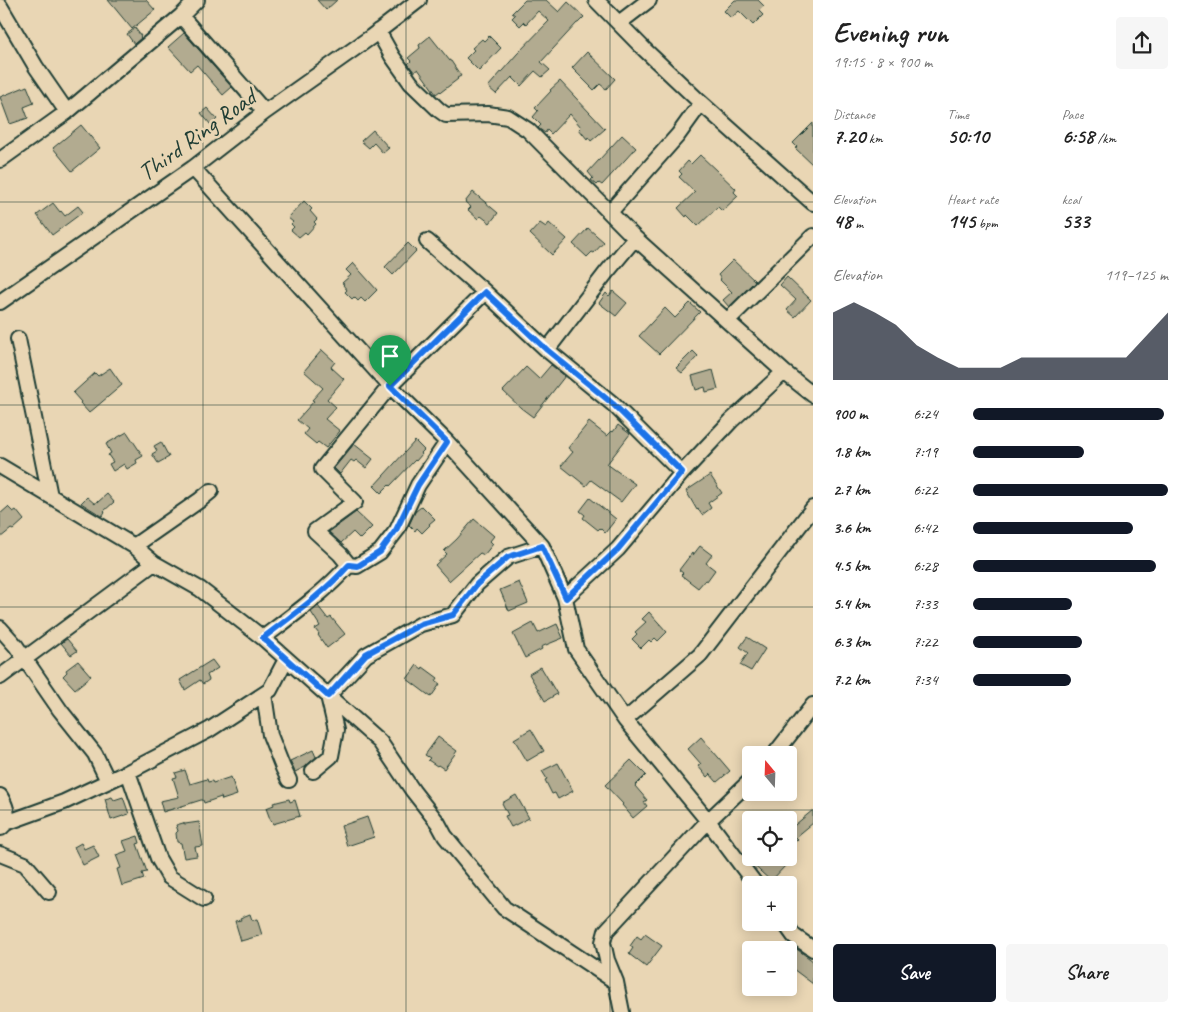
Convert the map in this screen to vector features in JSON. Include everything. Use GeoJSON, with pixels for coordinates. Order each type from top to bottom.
{"type":"FeatureCollection","features":[{"type":"Feature","properties":{"kind":"street"},"geometry":{"type":"LineString","coordinates":[[0,160],[67,112],[181,16],[197,0]]}},
{"type":"Feature","properties":{"kind":"street","name":"Third Ring Road"},"geometry":{"type":"LineString","coordinates":[[0,302],[193,168],[265,112],[378,32],[419,0]]}},
{"type":"Feature","properties":{"kind":"street"},"geometry":{"type":"LineString","coordinates":[[596,0],[701,103],[813,204]]}},
{"type":"Feature","properties":{"kind":"street"},"geometry":{"type":"LineString","coordinates":[[619,23],[649,0]]}},
{"type":"Feature","properties":{"kind":"street"},"geometry":{"type":"LineString","coordinates":[[0,6],[36,67],[67,112]]}},
{"type":"Feature","properties":{"kind":"street"},"geometry":{"type":"LineString","coordinates":[[181,16],[265,112]]}},
{"type":"Feature","properties":{"kind":"street"},"geometry":{"type":"LineString","coordinates":[[378,32],[411,83],[446,115],[488,114],[508,117],[528,130],[635,238],[784,372],[813,395]]}},
{"type":"Feature","properties":{"kind":"street"},"geometry":{"type":"LineString","coordinates":[[610,212],[678,135],[701,103]]}},
{"type":"Feature","properties":{"kind":"street"},"geometry":{"type":"LineString","coordinates":[[193,168],[390,386],[447,442],[542,546],[566,598],[576,650],[625,720],[708,821],[749,876]]}},
{"type":"Feature","properties":{"kind":"street"},"geometry":{"type":"LineString","coordinates":[[728,320],[813,236]]}},
{"type":"Feature","properties":{"kind":"street"},"geometry":{"type":"LineString","coordinates":[[547,350],[635,238]]}},
{"type":"Feature","properties":{"kind":"street"},"geometry":{"type":"LineString","coordinates":[[427,241],[547,350],[613,404],[682,472]]}},
{"type":"Feature","properties":{"kind":"street"},"geometry":{"type":"LineString","coordinates":[[447,442],[418,485],[396,530],[380,552],[358,566],[349,565],[315,531],[355,502],[322,470],[390,386],[485,292]]}},
{"type":"Feature","properties":{"kind":"street"},"geometry":{"type":"LineString","coordinates":[[18,340],[50,496]]}},
{"type":"Feature","properties":{"kind":"street"},"geometry":{"type":"LineString","coordinates":[[566,598],[618,549],[682,472],[731,421],[784,372]]}},
{"type":"Feature","properties":{"kind":"street"},"geometry":{"type":"LineString","coordinates":[[0,466],[134,546],[154,563],[200,589],[263,638],[380,742],[413,791],[438,823],[445,836],[504,908],[616,982]]}},
{"type":"Feature","properties":{"kind":"street"},"geometry":{"type":"LineString","coordinates":[[134,546],[211,491]]}},
{"type":"Feature","properties":{"kind":"street"},"geometry":{"type":"LineString","coordinates":[[625,720],[700,655],[813,508]]}},
{"type":"Feature","properties":{"kind":"street"},"geometry":{"type":"LineString","coordinates":[[328,696],[366,654],[421,624],[453,615],[477,584],[508,557],[542,546]]}},
{"type":"Feature","properties":{"kind":"street"},"geometry":{"type":"LineString","coordinates":[[0,677],[154,563]]}},
{"type":"Feature","properties":{"kind":"street"},"geometry":{"type":"LineString","coordinates":[[263,638],[313,599],[349,565]]}},
{"type":"Feature","properties":{"kind":"street"},"geometry":{"type":"LineString","coordinates":[[0,628],[16,646],[60,710],[94,754],[108,781]]}},
{"type":"Feature","properties":{"kind":"street"},"geometry":{"type":"LineString","coordinates":[[3,826],[64,802],[128,772],[209,730],[270,690],[283,665],[288,661]]}},
{"type":"Feature","properties":{"kind":"street"},"geometry":{"type":"LineString","coordinates":[[264,694],[270,735],[289,780]]}},
{"type":"Feature","properties":{"kind":"street"},"geometry":{"type":"LineString","coordinates":[[313,771],[331,756],[336,730],[328,696]]}},
{"type":"Feature","properties":{"kind":"street"},"geometry":{"type":"LineString","coordinates":[[781,746],[813,705]]}},
{"type":"Feature","properties":{"kind":"street"},"geometry":{"type":"LineString","coordinates":[[128,772],[158,858],[169,877],[204,899]]}},
{"type":"Feature","properties":{"kind":"street"},"geometry":{"type":"LineString","coordinates":[[622,1012],[616,982],[607,960],[603,942],[606,931],[708,821],[742,789]]}},
{"type":"Feature","properties":{"kind":"street"},"geometry":{"type":"LineString","coordinates":[[0,796],[6,805],[8,813],[3,826]]}},
{"type":"Feature","properties":{"kind":"street"},"geometry":{"type":"LineString","coordinates":[[0,854],[25,864],[50,892]]}},
{"type":"Feature","properties":{"kind":"street"},"geometry":{"type":"LineString","coordinates":[[790,931],[794,936],[813,949]]}},
{"type":"Feature","properties":{"kind":"building"},"geometry":{"type":"Polygon","coordinates":[[[108,0],[146,0],[155,10],[132,29],[108,0]]]}},
{"type":"Feature","properties":{"kind":"building"},"geometry":{"type":"Polygon","coordinates":[[[317,0],[337,0],[326,10],[317,0]]]}},
{"type":"Feature","properties":{"kind":"building"},"geometry":{"type":"Polygon","coordinates":[[[525,0],[546,0],[559,12],[568,2],[584,17],[541,62],[550,70],[542,77],[535,71],[521,86],[512,77],[496,94],[488,87],[549,21],[538,11],[526,24],[524,22],[520,26],[512,18],[515,15],[512,13],[525,0]]]}},
{"type":"Feature","properties":{"kind":"building"},"geometry":{"type":"Polygon","coordinates":[[[735,0],[758,0],[764,6],[759,11],[763,15],[753,25],[739,11],[731,18],[724,11],[735,0]]]}},
{"type":"Feature","properties":{"kind":"building"},"geometry":{"type":"Polygon","coordinates":[[[135,28],[141,38],[134,44],[127,34],[135,28]]]}},
{"type":"Feature","properties":{"kind":"building"},"geometry":{"type":"Polygon","coordinates":[[[184,33],[232,87],[223,95],[197,65],[190,71],[168,47],[184,33]]]}},
{"type":"Feature","properties":{"kind":"building"},"geometry":{"type":"Polygon","coordinates":[[[430,36],[461,76],[436,94],[418,69],[414,72],[408,64],[411,61],[408,58],[430,36]]]}},
{"type":"Feature","properties":{"kind":"building"},"geometry":{"type":"Polygon","coordinates":[[[489,36],[501,48],[479,71],[466,58],[474,50],[472,48],[482,39],[484,41],[489,36]]]}},
{"type":"Feature","properties":{"kind":"building"},"geometry":{"type":"Polygon","coordinates":[[[587,52],[615,79],[606,89],[600,84],[594,90],[572,68],[587,52]]]}},
{"type":"Feature","properties":{"kind":"building"},"geometry":{"type":"Polygon","coordinates":[[[560,81],[605,129],[591,141],[579,129],[581,127],[570,114],[551,134],[547,130],[545,133],[538,128],[541,125],[533,117],[538,111],[535,108],[560,81]]]}},
{"type":"Feature","properties":{"kind":"building"},"geometry":{"type":"Polygon","coordinates":[[[27,86],[34,103],[24,107],[28,118],[10,124],[0,97],[27,86]]]}},
{"type":"Feature","properties":{"kind":"building"},"geometry":{"type":"Polygon","coordinates":[[[207,108],[217,119],[211,125],[201,113],[207,108]]]}},
{"type":"Feature","properties":{"kind":"building"},"geometry":{"type":"Polygon","coordinates":[[[813,123],[813,165],[795,148],[797,147],[793,143],[813,123]]]}},
{"type":"Feature","properties":{"kind":"building"},"geometry":{"type":"Polygon","coordinates":[[[81,125],[100,148],[72,171],[53,148],[81,125]]]}},
{"type":"Feature","properties":{"kind":"building"},"geometry":{"type":"Polygon","coordinates":[[[373,130],[389,148],[383,153],[374,143],[369,148],[361,141],[373,130]]]}},
{"type":"Feature","properties":{"kind":"building"},"geometry":{"type":"Polygon","coordinates":[[[622,135],[636,148],[602,185],[599,183],[597,185],[591,180],[593,178],[588,172],[622,135]]]}},
{"type":"Feature","properties":{"kind":"building"},"geometry":{"type":"Polygon","coordinates":[[[700,155],[736,189],[734,192],[738,196],[722,211],[718,207],[698,226],[678,208],[695,192],[679,177],[682,174],[679,171],[688,161],[691,164],[700,155]]]}},
{"type":"Feature","properties":{"kind":"building"},"geometry":{"type":"Polygon","coordinates":[[[473,192],[498,213],[490,223],[481,216],[478,219],[468,210],[471,207],[465,202],[473,192]]]}},
{"type":"Feature","properties":{"kind":"building"},"geometry":{"type":"Polygon","coordinates":[[[304,201],[312,209],[310,211],[317,219],[314,222],[316,224],[307,234],[305,232],[299,237],[291,230],[294,227],[291,224],[293,222],[288,218],[304,201]]]}},
{"type":"Feature","properties":{"kind":"building"},"geometry":{"type":"Polygon","coordinates":[[[53,203],[65,216],[78,206],[83,212],[52,235],[37,215],[53,203]]]}},
{"type":"Feature","properties":{"kind":"building"},"geometry":{"type":"Polygon","coordinates":[[[540,223],[546,227],[549,223],[567,239],[552,255],[530,234],[540,223]]]}},
{"type":"Feature","properties":{"kind":"building"},"geometry":{"type":"Polygon","coordinates":[[[588,228],[604,242],[594,253],[592,252],[587,257],[573,244],[588,228]]]}},
{"type":"Feature","properties":{"kind":"building"},"geometry":{"type":"Polygon","coordinates":[[[408,243],[416,251],[393,275],[385,267],[408,243]]]}},
{"type":"Feature","properties":{"kind":"building"},"geometry":{"type":"Polygon","coordinates":[[[733,260],[755,281],[729,307],[723,300],[732,292],[720,280],[718,275],[733,260]]]}},
{"type":"Feature","properties":{"kind":"building"},"geometry":{"type":"Polygon","coordinates":[[[353,263],[377,290],[365,302],[361,298],[358,301],[354,297],[352,299],[345,292],[347,290],[342,283],[351,275],[346,270],[353,263]]]}},
{"type":"Feature","properties":{"kind":"building"},"geometry":{"type":"Polygon","coordinates":[[[787,277],[811,300],[795,317],[787,310],[796,300],[780,285],[787,277]]]}},
{"type":"Feature","properties":{"kind":"building"},"geometry":{"type":"Polygon","coordinates":[[[613,291],[627,303],[616,316],[599,303],[606,293],[609,296],[613,291]]]}},
{"type":"Feature","properties":{"kind":"building"},"geometry":{"type":"Polygon","coordinates":[[[690,303],[700,312],[659,354],[639,336],[665,308],[675,318],[690,303]]]}},
{"type":"Feature","properties":{"kind":"building"},"geometry":{"type":"Polygon","coordinates":[[[322,350],[335,362],[331,367],[344,379],[327,399],[336,407],[325,419],[340,431],[326,448],[318,442],[316,444],[304,434],[308,429],[297,420],[323,388],[304,371],[322,350]]]}},
{"type":"Feature","properties":{"kind":"building"},"geometry":{"type":"Polygon","coordinates":[[[693,351],[698,356],[682,373],[676,368],[693,351]]]}},
{"type":"Feature","properties":{"kind":"building"},"geometry":{"type":"Polygon","coordinates":[[[551,365],[565,376],[533,417],[503,391],[526,367],[539,379],[551,365]]]}},
{"type":"Feature","properties":{"kind":"building"},"geometry":{"type":"Polygon","coordinates":[[[110,368],[122,385],[89,413],[73,393],[95,373],[98,376],[110,368]]]}},
{"type":"Feature","properties":{"kind":"building"},"geometry":{"type":"Polygon","coordinates":[[[713,370],[718,389],[706,392],[705,387],[696,390],[692,376],[713,370]]]}},
{"type":"Feature","properties":{"kind":"building"},"geometry":{"type":"Polygon","coordinates":[[[589,422],[607,436],[618,425],[630,434],[607,464],[635,484],[621,502],[591,480],[586,486],[561,466],[573,452],[568,448],[589,422]]]}},
{"type":"Feature","properties":{"kind":"building"},"geometry":{"type":"Polygon","coordinates":[[[127,432],[143,456],[136,460],[137,463],[127,469],[124,464],[113,471],[109,464],[113,462],[108,455],[111,453],[106,444],[127,432]]]}},
{"type":"Feature","properties":{"kind":"building"},"geometry":{"type":"Polygon","coordinates":[[[415,441],[424,450],[422,454],[381,493],[374,486],[415,441]]]}},
{"type":"Feature","properties":{"kind":"building"},"geometry":{"type":"Polygon","coordinates":[[[161,442],[169,457],[158,463],[152,454],[157,451],[154,446],[161,442]]]}},
{"type":"Feature","properties":{"kind":"building"},"geometry":{"type":"Polygon","coordinates":[[[354,444],[373,459],[366,468],[356,460],[354,462],[351,460],[340,474],[334,468],[354,444]]]}},
{"type":"Feature","properties":{"kind":"building"},"geometry":{"type":"Polygon","coordinates":[[[710,475],[722,493],[708,503],[711,508],[702,515],[686,491],[710,475]]]}},
{"type":"Feature","properties":{"kind":"building"},"geometry":{"type":"Polygon","coordinates":[[[107,494],[114,502],[104,511],[102,516],[81,503],[87,497],[95,504],[107,494]]]}},
{"type":"Feature","properties":{"kind":"building"},"geometry":{"type":"Polygon","coordinates":[[[590,498],[616,519],[605,533],[583,518],[585,515],[580,511],[590,498]]]}},
{"type":"Feature","properties":{"kind":"building"},"geometry":{"type":"Polygon","coordinates":[[[422,506],[435,519],[422,533],[417,528],[415,531],[409,525],[415,512],[422,506]]]}},
{"type":"Feature","properties":{"kind":"building"},"geometry":{"type":"Polygon","coordinates":[[[8,507],[13,512],[16,510],[24,520],[0,538],[0,514],[8,507]]]}},
{"type":"Feature","properties":{"kind":"building"},"geometry":{"type":"Polygon","coordinates":[[[356,512],[372,527],[360,539],[353,532],[341,543],[329,532],[356,512]]]}},
{"type":"Feature","properties":{"kind":"building"},"geometry":{"type":"Polygon","coordinates":[[[474,519],[494,536],[490,541],[493,544],[484,555],[480,553],[449,581],[435,565],[447,554],[444,551],[474,519]]]}},
{"type":"Feature","properties":{"kind":"building"},"geometry":{"type":"Polygon","coordinates":[[[700,546],[712,555],[706,563],[715,570],[707,581],[705,580],[698,588],[681,575],[683,573],[679,570],[700,546]]]}},
{"type":"Feature","properties":{"kind":"building"},"geometry":{"type":"Polygon","coordinates":[[[519,582],[528,603],[509,611],[500,590],[519,582]]]}},
{"type":"Feature","properties":{"kind":"building"},"geometry":{"type":"Polygon","coordinates":[[[318,606],[328,619],[331,617],[345,634],[327,648],[315,629],[320,626],[311,612],[318,606]]]}},
{"type":"Feature","properties":{"kind":"building"},"geometry":{"type":"Polygon","coordinates":[[[649,612],[667,632],[658,641],[655,638],[651,642],[649,640],[641,648],[632,639],[637,634],[635,632],[646,622],[642,619],[649,612]]]}},
{"type":"Feature","properties":{"kind":"building"},"geometry":{"type":"Polygon","coordinates":[[[533,623],[538,633],[557,624],[563,638],[541,647],[542,649],[525,658],[513,634],[533,623]]]}},
{"type":"Feature","properties":{"kind":"building"},"geometry":{"type":"Polygon","coordinates":[[[747,637],[765,649],[751,671],[740,665],[748,653],[740,647],[747,637]]]}},
{"type":"Feature","properties":{"kind":"building"},"geometry":{"type":"Polygon","coordinates":[[[67,639],[77,651],[71,655],[61,643],[67,639]]]}},
{"type":"Feature","properties":{"kind":"building"},"geometry":{"type":"Polygon","coordinates":[[[212,660],[218,668],[207,675],[209,680],[203,684],[200,680],[185,690],[180,680],[212,660]]]}},
{"type":"Feature","properties":{"kind":"building"},"geometry":{"type":"Polygon","coordinates":[[[78,661],[91,676],[75,689],[63,676],[67,672],[66,670],[78,661]]]}},
{"type":"Feature","properties":{"kind":"building"},"geometry":{"type":"Polygon","coordinates":[[[417,665],[438,678],[436,681],[440,684],[431,697],[407,679],[417,665]]]}},
{"type":"Feature","properties":{"kind":"building"},"geometry":{"type":"Polygon","coordinates":[[[541,667],[557,694],[545,701],[529,674],[541,667]]]}},
{"type":"Feature","properties":{"kind":"building"},"geometry":{"type":"Polygon","coordinates":[[[531,729],[544,751],[527,761],[514,739],[531,729]]]}},
{"type":"Feature","properties":{"kind":"building"},"geometry":{"type":"Polygon","coordinates":[[[438,737],[457,751],[444,769],[428,760],[430,758],[425,755],[438,737]]]}},
{"type":"Feature","properties":{"kind":"building"},"geometry":{"type":"Polygon","coordinates":[[[701,737],[730,771],[717,782],[710,774],[707,777],[698,766],[701,764],[688,749],[701,737]]]}},
{"type":"Feature","properties":{"kind":"building"},"geometry":{"type":"Polygon","coordinates":[[[313,750],[316,757],[305,767],[295,772],[290,761],[313,750]]]}},
{"type":"Feature","properties":{"kind":"building"},"geometry":{"type":"Polygon","coordinates":[[[631,760],[646,775],[635,786],[647,800],[644,802],[647,806],[633,818],[605,785],[631,760]]]}},
{"type":"Feature","properties":{"kind":"building"},"geometry":{"type":"Polygon","coordinates":[[[558,763],[573,791],[558,799],[555,793],[552,794],[542,771],[558,763]]]}},
{"type":"Feature","properties":{"kind":"building"},"geometry":{"type":"Polygon","coordinates":[[[185,770],[190,784],[207,779],[208,782],[212,781],[213,783],[231,777],[237,795],[222,800],[221,797],[204,803],[201,800],[163,812],[160,801],[179,797],[173,778],[177,777],[175,773],[185,770]]]}},
{"type":"Feature","properties":{"kind":"building"},"geometry":{"type":"Polygon","coordinates":[[[516,795],[529,818],[511,827],[505,816],[508,815],[502,803],[516,795]]]}},
{"type":"Feature","properties":{"kind":"building"},"geometry":{"type":"Polygon","coordinates":[[[112,797],[114,800],[123,797],[129,814],[111,820],[105,799],[112,797]]]}},
{"type":"Feature","properties":{"kind":"building"},"geometry":{"type":"Polygon","coordinates":[[[289,799],[290,802],[295,800],[300,816],[273,824],[266,808],[274,805],[273,803],[289,799]]]}},
{"type":"Feature","properties":{"kind":"building"},"geometry":{"type":"Polygon","coordinates":[[[813,810],[813,823],[797,836],[797,823],[813,810]]]}},
{"type":"Feature","properties":{"kind":"building"},"geometry":{"type":"Polygon","coordinates":[[[367,817],[374,837],[347,846],[341,826],[367,817]]]}},
{"type":"Feature","properties":{"kind":"building"},"geometry":{"type":"Polygon","coordinates":[[[199,822],[203,846],[195,847],[197,856],[184,858],[181,843],[177,842],[176,833],[178,831],[176,825],[199,822]]]}},
{"type":"Feature","properties":{"kind":"building"},"geometry":{"type":"Polygon","coordinates":[[[138,836],[140,843],[137,844],[147,872],[142,873],[144,879],[122,886],[117,869],[121,868],[116,855],[127,851],[123,841],[138,836]]]}},
{"type":"Feature","properties":{"kind":"building"},"geometry":{"type":"Polygon","coordinates":[[[81,843],[84,849],[93,845],[99,857],[83,865],[74,847],[81,843]]]}},
{"type":"Feature","properties":{"kind":"building"},"geometry":{"type":"Polygon","coordinates":[[[754,866],[785,866],[776,876],[765,876],[754,866]]]}},
{"type":"Feature","properties":{"kind":"building"},"geometry":{"type":"Polygon","coordinates":[[[250,914],[252,920],[257,919],[262,935],[241,941],[235,921],[241,920],[240,918],[250,914]]]}},
{"type":"Feature","properties":{"kind":"building"},"geometry":{"type":"Polygon","coordinates":[[[645,934],[662,946],[646,967],[629,954],[633,948],[630,946],[637,936],[641,939],[645,934]]]}},
{"type":"Feature","properties":{"kind":"building"},"geometry":{"type":"Polygon","coordinates":[[[797,949],[813,961],[813,984],[797,972],[797,949]]]}},
{"type":"Feature","properties":{"kind":"route"},"geometry":{"type":"LineString","coordinates":[[485,292],[547,350],[613,404],[682,472],[618,549],[566,598],[542,546],[508,557],[477,584],[453,615],[421,624],[366,654],[328,696],[263,638],[313,599],[349,565],[358,566],[380,552],[396,530],[418,485],[447,442],[390,386],[485,292]]}}]}
